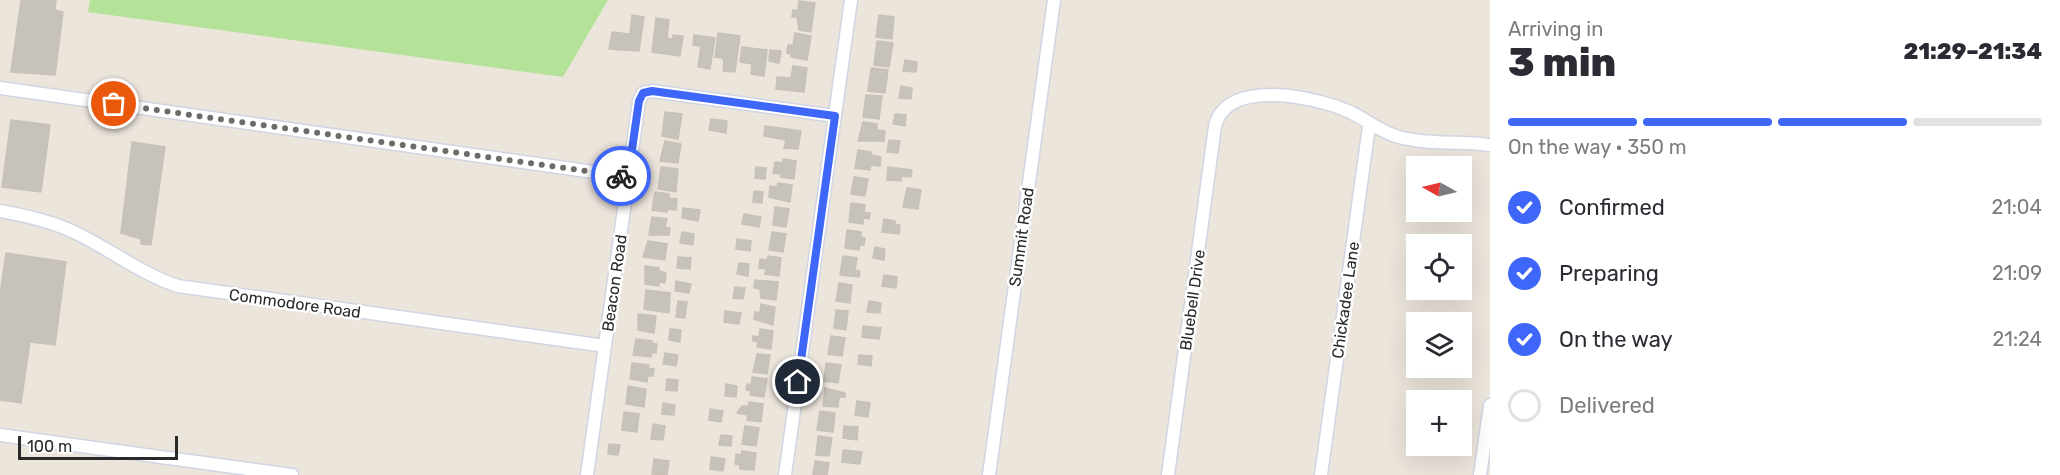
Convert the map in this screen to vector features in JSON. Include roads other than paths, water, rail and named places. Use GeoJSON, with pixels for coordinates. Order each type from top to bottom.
{"type":"FeatureCollection","features":[{"type":"Feature","properties":{"kind":"street"},"geometry":{"type":"LineString","coordinates":[[785,475],[851,0]]}},
{"type":"Feature","properties":{"kind":"street","name":"Summit Road"},"geometry":{"type":"LineString","coordinates":[[988,475],[1054,0]]}},
{"type":"Feature","properties":{"kind":"street"},"geometry":{"type":"LineString","coordinates":[[0,88],[628,177]]}},
{"type":"Feature","properties":{"kind":"street","name":"Beacon Road"},"geometry":{"type":"LineString","coordinates":[[587,475],[639,101],[643,93],[652,91],[835,116]]}},
{"type":"Feature","properties":{"kind":"street","name":"Bluebell Drive"},"geometry":{"type":"LineString","coordinates":[[1168,475],[1215,126],[1222,110],[1232,102],[1244,97],[1268,95],[1323,102],[1351,113],[1370,126]]}},
{"type":"Feature","properties":{"kind":"street"},"geometry":{"type":"LineString","coordinates":[[1370,126],[1400,137],[1490,145]]}},
{"type":"Feature","properties":{"kind":"street","name":"Chickadee Lane"},"geometry":{"type":"LineString","coordinates":[[1321,475],[1370,126]]}},
{"type":"Feature","properties":{"kind":"street","name":"Commodore Road"},"geometry":{"type":"LineString","coordinates":[[0,212],[42,220],[74,232],[137,269],[178,286],[605,346]]}},
{"type":"Feature","properties":{"kind":"street"},"geometry":{"type":"LineString","coordinates":[[1480,475],[1490,405]]}},
{"type":"Feature","properties":{"kind":"street"},"geometry":{"type":"LineString","coordinates":[[0,435],[292,475]]}}]}
